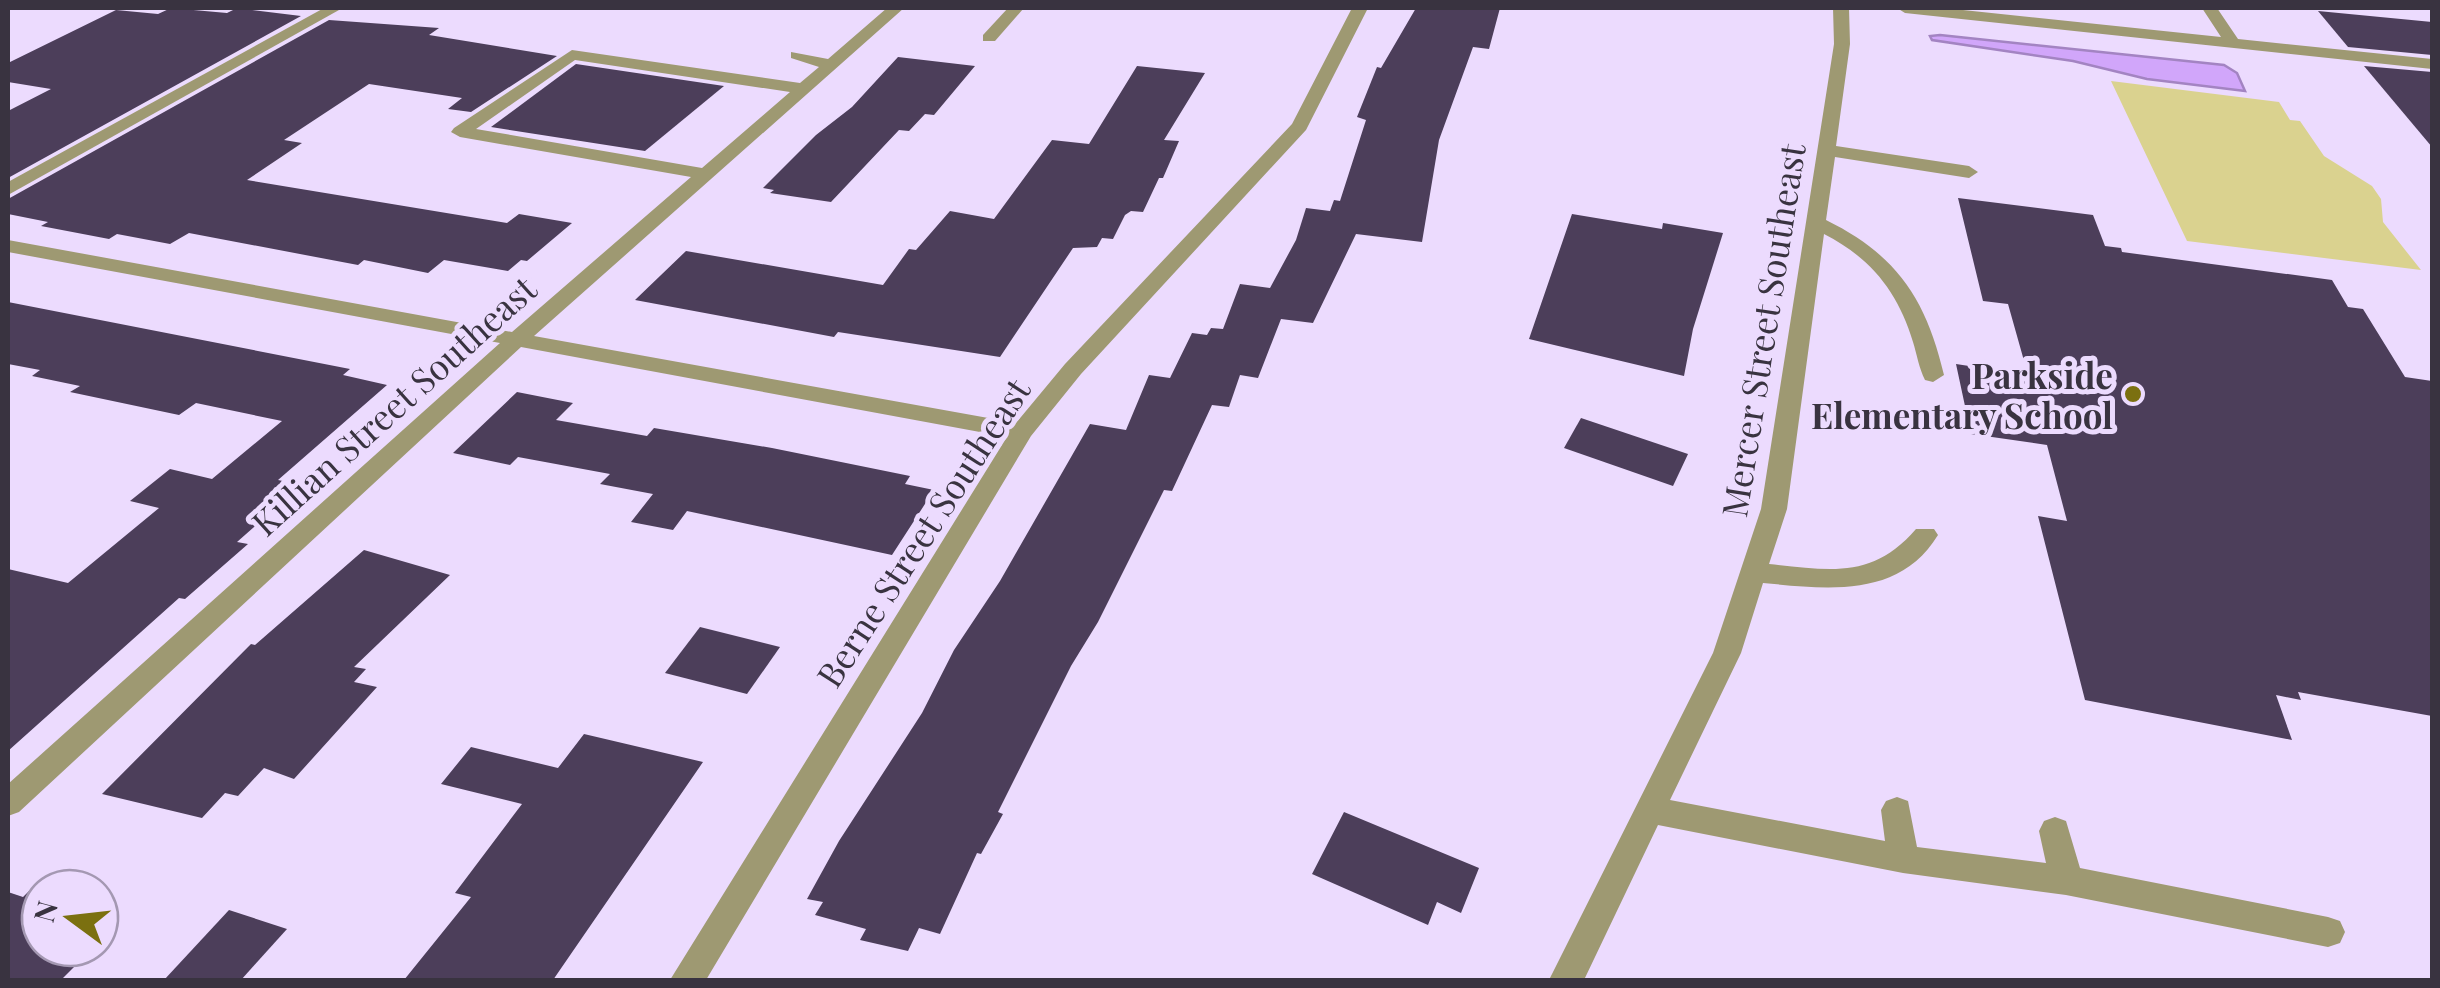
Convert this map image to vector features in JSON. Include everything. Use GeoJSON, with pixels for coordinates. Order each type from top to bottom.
{"type":"FeatureCollection","features":[{"type":"Feature","properties":{"kind":"street","name":"Killian Street Southeast"},"geometry":{"type":"LineString","coordinates":[[8,803],[516,340],[896,8]]}},
{"type":"Feature","properties":{"kind":"street"},"geometry":{"type":"LineString","coordinates":[[989,38],[1016,8]]}},
{"type":"Feature","properties":{"kind":"street","name":"Berne Street Southeast"},"geometry":{"type":"LineString","coordinates":[[686,980],[1022,432],[1072,369],[1300,126],[1360,8]]}},
{"type":"Feature","properties":{"kind":"street","name":"Mercer Street Southeast"},"geometry":{"type":"LineString","coordinates":[[1566,980],[1728,653],[1774,509],[1842,44],[1841,8]]}},
{"type":"Feature","properties":{"kind":"street"},"geometry":{"type":"LineString","coordinates":[[1906,8],[2432,64]]}},
{"type":"Feature","properties":{"kind":"street"},"geometry":{"type":"LineString","coordinates":[[2210,8],[2233,43]]}},
{"type":"Feature","properties":{"kind":"street"},"geometry":{"type":"LineString","coordinates":[[8,189],[330,10]]}},
{"type":"Feature","properties":{"kind":"street"},"geometry":{"type":"LineString","coordinates":[[706,174],[460,132],[572,55],[804,89]]}},
{"type":"Feature","properties":{"kind":"street"},"geometry":{"type":"LineString","coordinates":[[796,55],[831,65]]}},
{"type":"Feature","properties":{"kind":"street"},"geometry":{"type":"LineString","coordinates":[[1826,150],[1969,172]]}},
{"type":"Feature","properties":{"kind":"street"},"geometry":{"type":"LineString","coordinates":[[1816,223],[1863,248],[1884,266],[1926,344],[1932,375]]}},
{"type":"Feature","properties":{"kind":"street"},"geometry":{"type":"LineString","coordinates":[[8,246],[1022,432]]}},
{"type":"Feature","properties":{"kind":"street"},"geometry":{"type":"LineString","coordinates":[[1754,572],[1868,576],[1892,570],[1910,557],[1925,534]]}},
{"type":"Feature","properties":{"kind":"street"},"geometry":{"type":"LineString","coordinates":[[1651,810],[1903,860],[2066,880],[2328,932]]}},
{"type":"Feature","properties":{"kind":"street"},"geometry":{"type":"LineString","coordinates":[[1897,810],[1903,860]]}},
{"type":"Feature","properties":{"kind":"street"},"geometry":{"type":"LineString","coordinates":[[2055,831],[2066,880]]}},
{"type":"Feature","properties":{"kind":"shaded area"},"geometry":{"type":"Polygon","coordinates":[[[1930,36],[2224,65],[2237,73],[2245,91],[2147,79],[2073,61],[1932,40],[1930,36]]]}},
{"type":"Feature","properties":{"kind":"shaded area"},"geometry":{"type":"Polygon","coordinates":[[[2111,81],[2279,102],[2290,120],[2300,121],[2324,156],[2372,186],[2381,199],[2383,222],[2421,270],[2187,241],[2111,81]]]}},
{"type":"Feature","properties":{"kind":"building"},"geometry":{"type":"Polygon","coordinates":[[[171,8],[227,13],[237,8],[301,16],[8,178],[8,111],[51,89],[8,82],[8,63],[116,10],[158,14],[171,8]]]}},
{"type":"Feature","properties":{"kind":"building"},"geometry":{"type":"Polygon","coordinates":[[[1416,8],[1500,8],[1489,49],[1473,47],[1439,140],[1422,242],[1356,234],[1313,323],[1281,319],[1258,378],[1240,375],[1229,407],[1212,405],[1172,491],[1164,490],[1098,622],[1071,666],[998,812],[1003,814],[981,854],[977,853],[940,934],[919,928],[908,951],[860,940],[866,929],[815,915],[823,902],[807,899],[839,841],[922,713],[954,650],[1000,581],[1090,424],[1126,430],[1149,375],[1170,378],[1192,333],[1207,335],[1211,328],[1223,329],[1240,284],[1270,288],[1296,240],[1306,208],[1330,211],[1334,200],[1340,201],[1366,120],[1357,117],[1377,67],[1381,68],[1416,8]]]}},
{"type":"Feature","properties":{"kind":"building"},"geometry":{"type":"Polygon","coordinates":[[[2318,11],[2432,22],[2432,55],[2348,47],[2318,11]]]}},
{"type":"Feature","properties":{"kind":"building"},"geometry":{"type":"Polygon","coordinates":[[[329,20],[439,28],[429,35],[557,56],[471,112],[448,109],[462,98],[369,84],[284,140],[302,143],[247,180],[507,223],[519,214],[572,223],[527,261],[521,260],[508,271],[444,260],[428,273],[364,260],[358,265],[189,233],[170,244],[117,234],[109,239],[41,226],[48,222],[8,214],[8,199],[329,20]]]}},
{"type":"Feature","properties":{"kind":"building"},"geometry":{"type":"Polygon","coordinates":[[[898,57],[975,66],[934,115],[925,114],[909,131],[899,130],[831,202],[770,193],[774,190],[763,188],[816,135],[852,107],[898,57]]]}},
{"type":"Feature","properties":{"kind":"building"},"geometry":{"type":"Polygon","coordinates":[[[576,64],[724,86],[645,151],[491,127],[576,64]]]}},
{"type":"Feature","properties":{"kind":"building"},"geometry":{"type":"Polygon","coordinates":[[[1137,66],[1205,73],[1164,140],[1179,141],[1163,178],[1159,178],[1143,212],[1125,215],[1113,239],[1102,238],[1097,247],[1073,248],[1000,357],[838,332],[834,337],[635,300],[686,251],[883,285],[909,249],[916,250],[950,211],[994,219],[1052,140],[1089,144],[1137,66]]]}},
{"type":"Feature","properties":{"kind":"building"},"geometry":{"type":"Polygon","coordinates":[[[2364,66],[2432,72],[2432,147],[2364,66]]]}},
{"type":"Feature","properties":{"kind":"building"},"geometry":{"type":"Polygon","coordinates":[[[1958,198],[2093,215],[2105,246],[2121,248],[2122,252],[2332,280],[2348,307],[2363,309],[2405,377],[2432,381],[2432,716],[2298,692],[2301,700],[2276,695],[2292,740],[2085,700],[2038,516],[2067,521],[2047,445],[1971,434],[1956,364],[2028,375],[2008,304],[1983,301],[1958,198]]]}},
{"type":"Feature","properties":{"kind":"building"},"geometry":{"type":"Polygon","coordinates":[[[1572,214],[1662,229],[1663,223],[1723,233],[1693,329],[1684,376],[1529,339],[1572,214]]]}},
{"type":"Feature","properties":{"kind":"building"},"geometry":{"type":"Polygon","coordinates":[[[8,302],[350,369],[343,375],[387,385],[278,480],[302,485],[237,542],[248,544],[185,599],[179,598],[8,751],[8,569],[68,583],[159,508],[130,501],[170,469],[212,479],[282,421],[196,403],[179,415],[70,392],[80,386],[32,376],[40,370],[8,364],[8,302]]]}},
{"type":"Feature","properties":{"kind":"building"},"geometry":{"type":"Polygon","coordinates":[[[517,392],[573,403],[556,420],[647,436],[654,428],[772,448],[910,476],[905,484],[934,490],[892,555],[687,511],[673,530],[631,522],[653,494],[600,484],[610,474],[518,457],[510,465],[453,453],[517,392]]]}},
{"type":"Feature","properties":{"kind":"building"},"geometry":{"type":"Polygon","coordinates":[[[1581,418],[1688,454],[1673,486],[1564,448],[1581,418]]]}},
{"type":"Feature","properties":{"kind":"building"},"geometry":{"type":"Polygon","coordinates":[[[364,550],[450,575],[354,667],[366,669],[354,682],[377,687],[294,779],[264,768],[238,796],[225,793],[202,818],[102,794],[251,644],[255,645],[364,550]]]}},
{"type":"Feature","properties":{"kind":"building"},"geometry":{"type":"Polygon","coordinates":[[[700,627],[780,647],[747,694],[665,673],[700,627]]]}},
{"type":"Feature","properties":{"kind":"building"},"geometry":{"type":"Polygon","coordinates":[[[584,734],[703,762],[553,980],[404,980],[471,897],[455,893],[522,804],[441,784],[471,747],[558,768],[584,734]]]}},
{"type":"Feature","properties":{"kind":"building"},"geometry":{"type":"Polygon","coordinates":[[[1344,812],[1479,868],[1461,913],[1437,902],[1428,925],[1312,874],[1344,812]]]}},
{"type":"Feature","properties":{"kind":"building"},"geometry":{"type":"Polygon","coordinates":[[[8,892],[20,896],[20,968],[73,968],[61,980],[8,980],[8,892]]]}},
{"type":"Feature","properties":{"kind":"building"},"geometry":{"type":"Polygon","coordinates":[[[229,910],[287,929],[241,980],[164,980],[229,910]]]}},
{"type":"Feature","properties":{"kind":"place","name":"Parkside Elementary School"},"geometry":{"type":"Point","coordinates":[2133,394]}}]}
